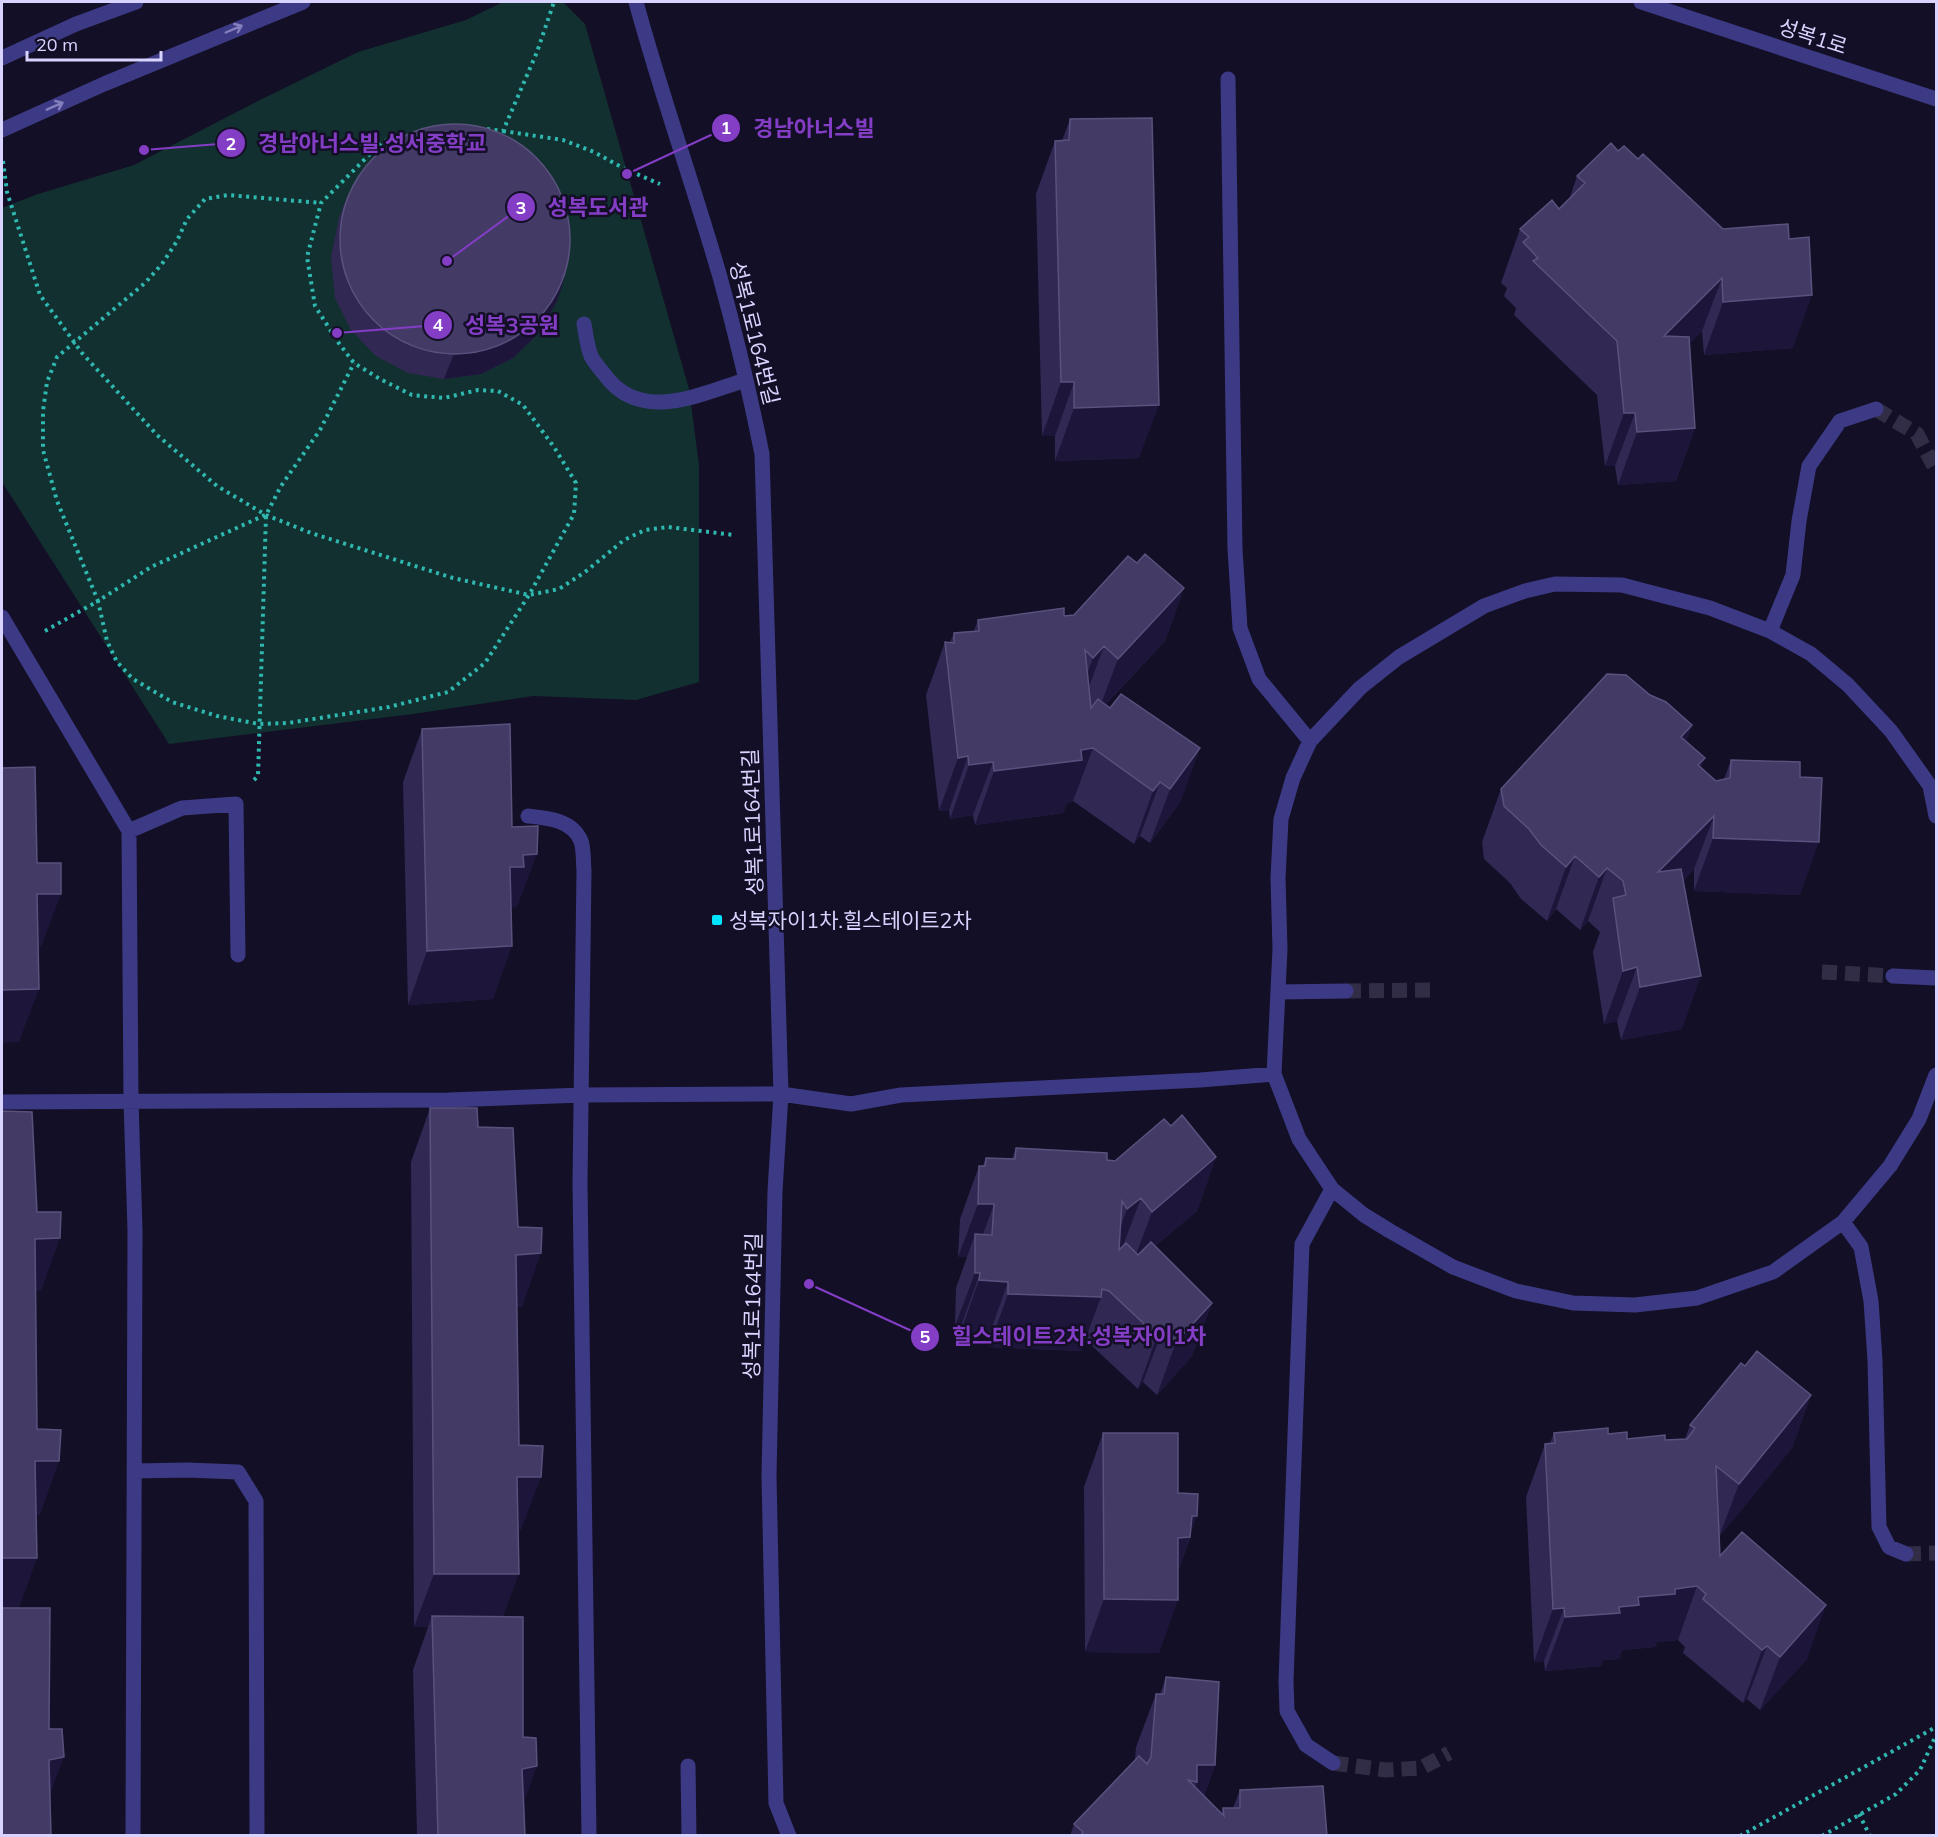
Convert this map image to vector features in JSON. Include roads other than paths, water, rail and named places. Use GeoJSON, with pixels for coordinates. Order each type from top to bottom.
{"type":"FeatureCollection","features":[{"type":"Feature","properties":{"kind":"street"},"geometry":{"type":"LineString","coordinates":[[2,58],[76,24],[136,2]]}},
{"type":"Feature","properties":{"kind":"street"},"geometry":{"type":"LineString","coordinates":[[2,130],[104,84],[303,2]]}},
{"type":"Feature","properties":{"kind":"street","name":"성복1로164번길"},"geometry":{"type":"LineString","coordinates":[[636,2],[651,59],[720,277],[762,454],[781,1094],[775,1191],[769,1476],[776,1803],[789,1836]]}},
{"type":"Feature","properties":{"kind":"street","name":"성복1로"},"geometry":{"type":"LineString","coordinates":[[1641,2],[1936,99]]}},
{"type":"Feature","properties":{"kind":"street"},"geometry":{"type":"LineString","coordinates":[[1228,79],[1235,549],[1240,628],[1259,679],[1310,741]]}},
{"type":"Feature","properties":{"kind":"street"},"geometry":{"type":"LineString","coordinates":[[584,324],[591,356],[611,383],[633,398],[652,403],[679,400],[746,380]]}},
{"type":"Feature","properties":{"kind":"street"},"geometry":{"type":"LineString","coordinates":[[1770,631],[1793,575],[1799,521],[1809,466],[1840,421],[1876,409]]}},
{"type":"Feature","properties":{"kind":"street"},"geometry":{"type":"LineString","coordinates":[[1936,816],[1930,786],[1891,731],[1830,669],[1811,654],[1770,631],[1710,608],[1622,585],[1555,584],[1525,591],[1484,606],[1399,657],[1360,688],[1310,741],[1293,778],[1281,819],[1278,878],[1280,949],[1274,1074],[1299,1139],[1332,1189],[1364,1215],[1390,1232],[1453,1267],[1516,1291],[1573,1303],[1635,1305],[1696,1298],[1773,1272],[1843,1222],[1890,1166],[1919,1119],[1936,1075]]}},
{"type":"Feature","properties":{"kind":"street"},"geometry":{"type":"LineString","coordinates":[[2,617],[129,831],[131,1100],[135,1231],[133,1836]]}},
{"type":"Feature","properties":{"kind":"street"},"geometry":{"type":"LineString","coordinates":[[129,831],[182,808],[236,804],[238,955]]}},
{"type":"Feature","properties":{"kind":"street"},"geometry":{"type":"LineString","coordinates":[[528,816],[554,818],[570,827],[582,842],[584,870],[580,1184],[589,1836]]}},
{"type":"Feature","properties":{"kind":"street"},"geometry":{"type":"LineString","coordinates":[[1893,976],[1936,978]]}},
{"type":"Feature","properties":{"kind":"street"},"geometry":{"type":"LineString","coordinates":[[1278,992],[1346,991]]}},
{"type":"Feature","properties":{"kind":"street"},"geometry":{"type":"LineString","coordinates":[[2,1101],[449,1100],[582,1095],[781,1094],[851,1104],[901,1095],[1200,1080],[1274,1074]]}},
{"type":"Feature","properties":{"kind":"street"},"geometry":{"type":"LineString","coordinates":[[1332,1189],[1302,1244],[1286,1681],[1287,1711],[1306,1745],[1333,1763]]}},
{"type":"Feature","properties":{"kind":"street"},"geometry":{"type":"LineString","coordinates":[[1843,1222],[1861,1247],[1871,1300],[1875,1360],[1879,1527],[1889,1547],[1906,1554]]}},
{"type":"Feature","properties":{"kind":"street"},"geometry":{"type":"LineString","coordinates":[[135,1471],[238,1472],[256,1501],[257,1836]]}},
{"type":"Feature","properties":{"kind":"street"},"geometry":{"type":"LineString","coordinates":[[688,1766],[689,1836]]}},
{"type":"Feature","properties":{"kind":"tunnel"},"geometry":{"type":"LineString","coordinates":[[1876,409],[1917,434],[1936,470]]}},
{"type":"Feature","properties":{"kind":"tunnel"},"geometry":{"type":"LineString","coordinates":[[1822,972],[1893,976]]}},
{"type":"Feature","properties":{"kind":"tunnel"},"geometry":{"type":"LineString","coordinates":[[1346,991],[1431,990]]}},
{"type":"Feature","properties":{"kind":"tunnel"},"geometry":{"type":"LineString","coordinates":[[1906,1554],[1936,1553]]}},
{"type":"Feature","properties":{"kind":"tunnel"},"geometry":{"type":"LineString","coordinates":[[1333,1763],[1386,1770],[1421,1768],[1449,1753]]}},
{"type":"Feature","properties":{"kind":"place","name":"경남아너스빌.성서중학교"},"geometry":{"type":"Point","coordinates":[144,150]}},
{"type":"Feature","properties":{"kind":"place","name":"경남아너스빌"},"geometry":{"type":"Point","coordinates":[627,174]}},
{"type":"Feature","properties":{"kind":"place","name":"성복도서관"},"geometry":{"type":"Point","coordinates":[447,261]}},
{"type":"Feature","properties":{"kind":"place","name":"성복3공원"},"geometry":{"type":"Point","coordinates":[337,333]}},
{"type":"Feature","properties":{"kind":"place","name":"성복자이1차.힐스테이트2차"},"geometry":{"type":"Point","coordinates":[717,920]}},
{"type":"Feature","properties":{"kind":"place","name":"힐스테이트2차.성복자이1차"},"geometry":{"type":"Point","coordinates":[809,1284]}}]}
